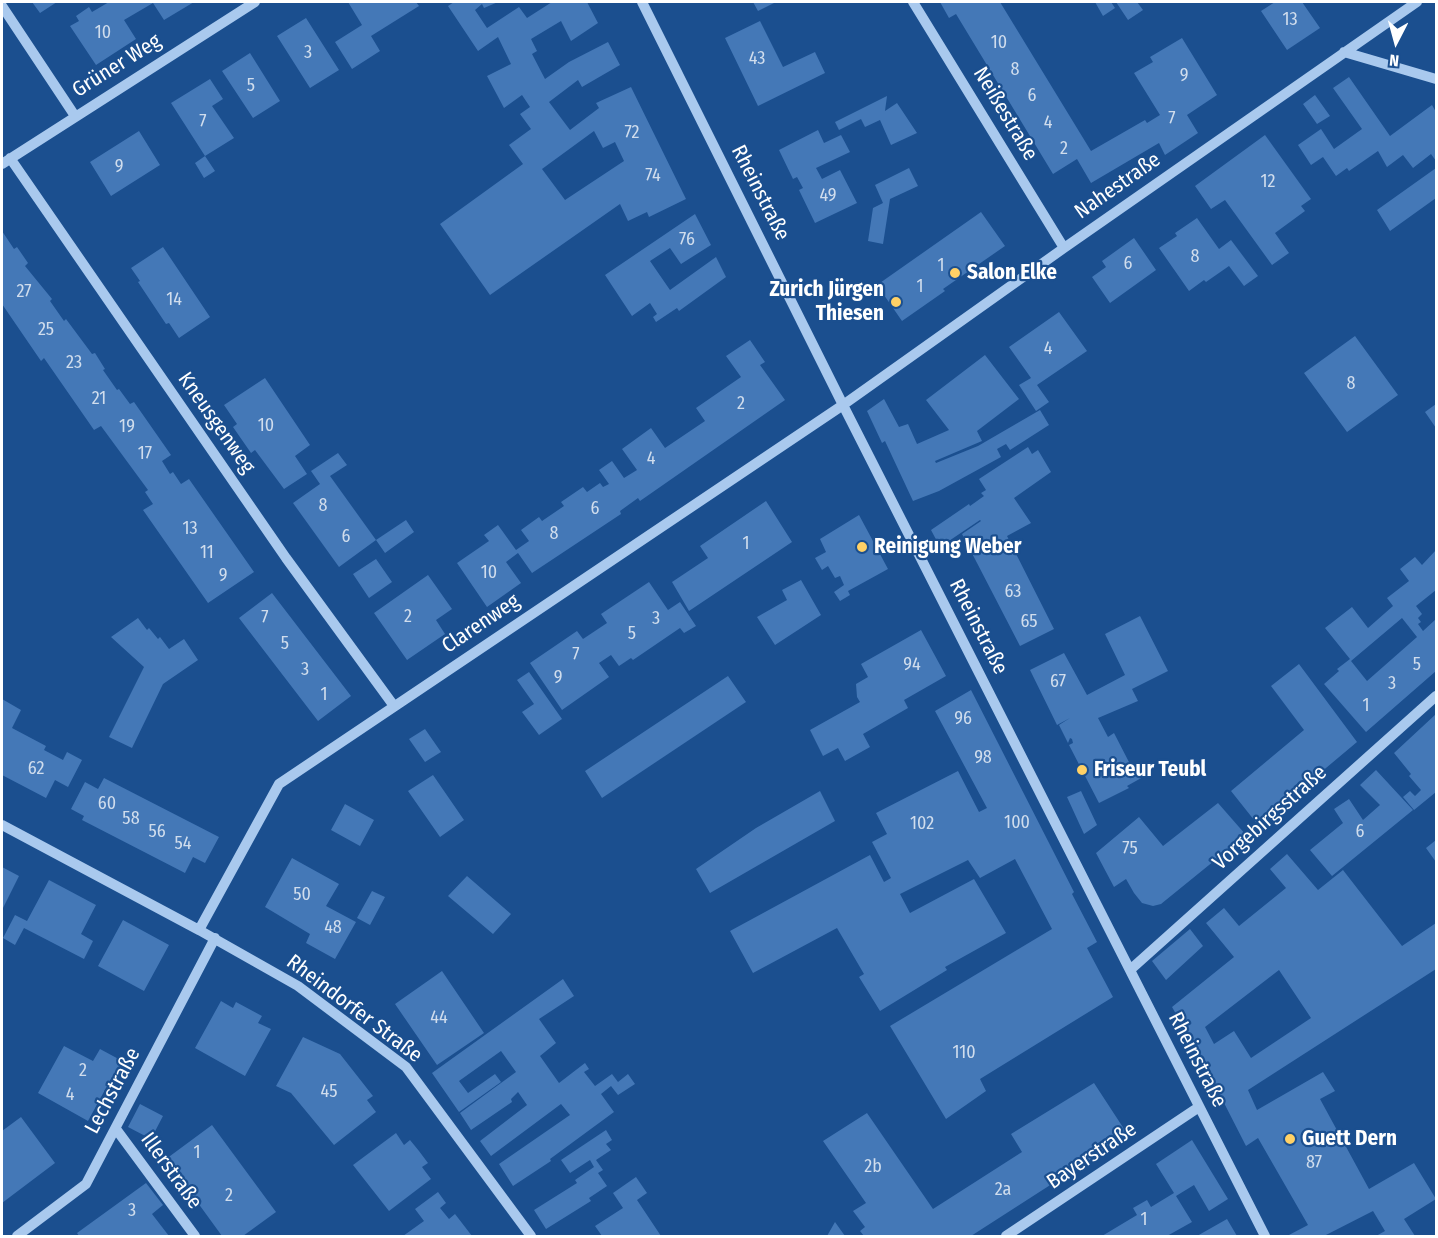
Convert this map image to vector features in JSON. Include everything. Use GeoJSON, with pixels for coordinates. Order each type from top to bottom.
{"type":"FeatureCollection","features":[{"type":"Feature","properties":{"kind":"street","name":"Grüner Weg"},"geometry":{"type":"LineString","coordinates":[[6,161],[255,2]]}},
{"type":"Feature","properties":{"kind":"street","name":"Rheinstraße"},"geometry":{"type":"LineString","coordinates":[[642,2],[843,405],[1266,1236]]}},
{"type":"Feature","properties":{"kind":"street","name":"Neißestraße"},"geometry":{"type":"LineString","coordinates":[[913,2],[1064,248]]}},
{"type":"Feature","properties":{"kind":"street","name":"Nahestraße"},"geometry":{"type":"LineString","coordinates":[[843,405],[1417,2]]}},
{"type":"Feature","properties":{"kind":"street"},"geometry":{"type":"LineString","coordinates":[[2,6],[75,116]]}},
{"type":"Feature","properties":{"kind":"street"},"geometry":{"type":"LineString","coordinates":[[1344,52],[1437,79]]}},
{"type":"Feature","properties":{"kind":"street","name":"Kneusgenweg"},"geometry":{"type":"LineString","coordinates":[[6,161],[286,558],[394,706]]}},
{"type":"Feature","properties":{"kind":"street","name":"Clarenweg"},"geometry":{"type":"LineString","coordinates":[[199,930],[279,784],[843,405]]}},
{"type":"Feature","properties":{"kind":"street","name":"Vorgebirgsstraße"},"geometry":{"type":"LineString","coordinates":[[1130,970],[1437,696]]}},
{"type":"Feature","properties":{"kind":"street","name":"Rheindorfer Straße"},"geometry":{"type":"LineString","coordinates":[[2,825],[214,938],[298,986],[406,1067],[531,1236]]}},
{"type":"Feature","properties":{"kind":"street","name":"Lechstraße"},"geometry":{"type":"LineString","coordinates":[[17,1236],[86,1184],[214,938]]}},
{"type":"Feature","properties":{"kind":"street","name":"Bayerstraße"},"geometry":{"type":"LineString","coordinates":[[1006,1236],[1199,1107]]}},
{"type":"Feature","properties":{"kind":"street","name":"Illerstraße"},"geometry":{"type":"LineString","coordinates":[[116,1129],[195,1236]]}},
{"type":"Feature","properties":{"kind":"building"},"geometry":{"type":"Polygon","coordinates":[[[32,2],[57,2],[40,13],[32,2]]]}},
{"type":"Feature","properties":{"kind":"building"},"geometry":{"type":"Polygon","coordinates":[[[109,2],[194,2],[164,20],[153,3],[124,20],[136,39],[96,65],[70,26],[79,21],[76,16],[89,7],[92,12],[109,2]]]}},
{"type":"Feature","properties":{"kind":"building"},"geometry":{"type":"Polygon","coordinates":[[[348,2],[416,2],[419,6],[371,36],[380,51],[352,69],[335,42],[362,25],[348,2]]]}},
{"type":"Feature","properties":{"kind":"building"},"geometry":{"type":"Polygon","coordinates":[[[454,2],[498,2],[484,8],[482,4],[475,10],[487,28],[519,7],[527,18],[552,2],[587,2],[598,23],[571,41],[561,21],[531,39],[537,51],[532,54],[545,79],[569,62],[608,42],[620,65],[582,87],[578,80],[549,102],[570,130],[599,108],[596,103],[631,87],[686,199],[649,217],[647,212],[628,221],[620,204],[490,295],[440,224],[523,164],[509,145],[531,129],[520,114],[530,107],[522,95],[504,108],[487,76],[511,64],[498,37],[478,51],[448,6],[454,2]],[[594,131],[542,169],[565,200],[624,161],[615,142],[603,148],[594,131]]]}},
{"type":"Feature","properties":{"kind":"building"},"geometry":{"type":"Polygon","coordinates":[[[753,2],[776,2],[758,11],[753,2]]]}},
{"type":"Feature","properties":{"kind":"building"},"geometry":{"type":"Polygon","coordinates":[[[940,2],[1000,2],[1091,151],[1145,120],[1147,123],[1160,115],[1134,73],[1153,62],[1150,57],[1182,38],[1217,95],[1187,115],[1198,133],[1165,155],[1159,143],[1091,183],[1077,159],[1053,174],[956,14],[949,18],[940,2]]]}},
{"type":"Feature","properties":{"kind":"building"},"geometry":{"type":"Polygon","coordinates":[[[1095,2],[1111,2],[1115,8],[1103,16],[1095,2]]]}},
{"type":"Feature","properties":{"kind":"building"},"geometry":{"type":"Polygon","coordinates":[[[1116,2],[1137,2],[1143,10],[1128,20],[1116,2]]]}},
{"type":"Feature","properties":{"kind":"building"},"geometry":{"type":"Polygon","coordinates":[[[1275,2],[1302,2],[1320,28],[1287,50],[1261,11],[1275,2]]]}},
{"type":"Feature","properties":{"kind":"building"},"geometry":{"type":"Polygon","coordinates":[[[306,18],[339,70],[310,88],[277,36],[306,18]]]}},
{"type":"Feature","properties":{"kind":"building"},"geometry":{"type":"Polygon","coordinates":[[[760,21],[783,67],[815,52],[825,73],[758,106],[725,38],[760,21]]]}},
{"type":"Feature","properties":{"kind":"building"},"geometry":{"type":"Polygon","coordinates":[[[250,53],[280,101],[253,118],[222,71],[250,53]]]}},
{"type":"Feature","properties":{"kind":"building"},"geometry":{"type":"Polygon","coordinates":[[[1349,77],[1390,136],[1432,105],[1436,112],[1436,161],[1431,154],[1413,168],[1403,155],[1387,167],[1378,151],[1349,171],[1347,168],[1336,176],[1323,157],[1311,165],[1298,145],[1321,129],[1334,149],[1362,129],[1333,88],[1349,77]]]}},
{"type":"Feature","properties":{"kind":"building"},"geometry":{"type":"Polygon","coordinates":[[[210,79],[223,99],[212,106],[234,138],[205,156],[171,103],[210,79]]]}},
{"type":"Feature","properties":{"kind":"building"},"geometry":{"type":"Polygon","coordinates":[[[1315,95],[1330,116],[1317,124],[1303,104],[1315,95]]]}},
{"type":"Feature","properties":{"kind":"building"},"geometry":{"type":"Polygon","coordinates":[[[887,96],[885,111],[897,103],[917,133],[891,145],[880,120],[865,127],[861,119],[839,130],[835,122],[887,96]]]}},
{"type":"Feature","properties":{"kind":"building"},"geometry":{"type":"Polygon","coordinates":[[[818,130],[824,143],[841,135],[850,152],[816,168],[822,179],[840,170],[857,203],[815,223],[799,190],[803,188],[797,177],[793,179],[779,150],[818,130]]]}},
{"type":"Feature","properties":{"kind":"building"},"geometry":{"type":"Polygon","coordinates":[[[139,131],[160,165],[111,196],[90,162],[139,131]]]}},
{"type":"Feature","properties":{"kind":"building"},"geometry":{"type":"Polygon","coordinates":[[[1265,135],[1311,199],[1301,206],[1305,211],[1275,233],[1289,253],[1272,265],[1225,200],[1211,209],[1195,186],[1265,135]]]}},
{"type":"Feature","properties":{"kind":"building"},"geometry":{"type":"Polygon","coordinates":[[[205,156],[215,171],[204,178],[195,163],[205,156]]]}},
{"type":"Feature","properties":{"kind":"building"},"geometry":{"type":"Polygon","coordinates":[[[909,168],[918,186],[890,199],[883,244],[868,241],[873,208],[883,203],[875,185],[909,168]]]}},
{"type":"Feature","properties":{"kind":"building"},"geometry":{"type":"Polygon","coordinates":[[[1436,168],[1436,198],[1390,231],[1377,210],[1436,168]]]}},
{"type":"Feature","properties":{"kind":"building"},"geometry":{"type":"Polygon","coordinates":[[[981,212],[1005,246],[902,321],[877,285],[981,212]]]}},
{"type":"Feature","properties":{"kind":"building"},"geometry":{"type":"Polygon","coordinates":[[[695,214],[711,245],[681,264],[670,248],[650,261],[670,290],[716,257],[726,277],[679,311],[677,308],[656,322],[653,317],[657,314],[650,303],[632,316],[605,275],[695,214]]]}},
{"type":"Feature","properties":{"kind":"building"},"geometry":{"type":"Polygon","coordinates":[[[1197,218],[1219,249],[1231,240],[1258,276],[1244,286],[1229,266],[1189,291],[1159,248],[1177,236],[1175,233],[1197,218]]]}},
{"type":"Feature","properties":{"kind":"building"},"geometry":{"type":"Polygon","coordinates":[[[2,231],[14,249],[17,247],[28,263],[25,266],[52,299],[50,301],[64,321],[66,319],[92,354],[95,353],[105,369],[103,370],[117,390],[119,389],[130,404],[134,402],[171,455],[162,461],[170,474],[173,472],[181,484],[189,479],[254,572],[208,603],[143,510],[153,504],[145,492],[148,490],[101,426],[94,430],[44,358],[41,361],[2,304],[2,231]]]}},
{"type":"Feature","properties":{"kind":"building"},"geometry":{"type":"Polygon","coordinates":[[[1134,238],[1156,270],[1110,303],[1092,277],[1106,267],[1102,261],[1134,238]]]}},
{"type":"Feature","properties":{"kind":"building"},"geometry":{"type":"Polygon","coordinates":[[[163,247],[210,317],[179,338],[169,323],[166,324],[131,268],[163,247]]]}},
{"type":"Feature","properties":{"kind":"building"},"geometry":{"type":"Polygon","coordinates":[[[1059,312],[1087,351],[1037,385],[1049,402],[1036,411],[1019,385],[1031,378],[1009,347],[1059,312]]]}},
{"type":"Feature","properties":{"kind":"building"},"geometry":{"type":"Polygon","coordinates":[[[1355,336],[1398,395],[1347,432],[1304,373],[1355,336]]]}},
{"type":"Feature","properties":{"kind":"building"},"geometry":{"type":"Polygon","coordinates":[[[750,340],[765,362],[760,365],[785,400],[640,501],[638,498],[620,511],[621,514],[532,573],[518,553],[506,562],[521,583],[487,607],[457,563],[489,541],[484,535],[498,525],[516,550],[529,541],[521,530],[539,517],[542,521],[564,506],[561,502],[583,487],[587,492],[600,483],[603,487],[609,484],[599,470],[612,461],[624,478],[637,470],[622,449],[651,428],[665,448],[705,421],[696,408],[741,377],[726,356],[750,340]]]}},
{"type":"Feature","properties":{"kind":"building"},"geometry":{"type":"Polygon","coordinates":[[[985,355],[1019,399],[977,431],[982,441],[935,461],[936,463],[978,446],[1040,410],[1049,425],[1010,450],[1006,444],[997,449],[1001,457],[939,491],[913,501],[885,441],[882,443],[867,411],[884,399],[899,427],[908,424],[917,444],[949,430],[926,400],[985,355]]]}},
{"type":"Feature","properties":{"kind":"building"},"geometry":{"type":"Polygon","coordinates":[[[265,378],[310,445],[295,456],[307,474],[284,489],[255,450],[251,453],[233,427],[237,424],[224,405],[265,378]]]}},
{"type":"Feature","properties":{"kind":"building"},"geometry":{"type":"Polygon","coordinates":[[[1436,404],[1436,428],[1425,412],[1436,404]]]}},
{"type":"Feature","properties":{"kind":"building"},"geometry":{"type":"Polygon","coordinates":[[[1028,447],[1032,454],[1038,450],[1051,472],[1014,498],[1031,523],[1007,536],[1054,629],[1020,646],[962,534],[981,521],[940,547],[931,530],[984,496],[981,493],[986,490],[979,479],[1028,447]]]}},
{"type":"Feature","properties":{"kind":"building"},"geometry":{"type":"Polygon","coordinates":[[[338,453],[347,465],[330,476],[376,540],[339,567],[293,503],[320,484],[311,471],[338,453]]]}},
{"type":"Feature","properties":{"kind":"building"},"geometry":{"type":"Polygon","coordinates":[[[766,501],[792,542],[689,611],[672,582],[708,558],[700,546],[766,501]]]}},
{"type":"Feature","properties":{"kind":"building"},"geometry":{"type":"Polygon","coordinates":[[[859,515],[888,569],[848,591],[850,595],[840,601],[834,592],[844,585],[840,576],[835,578],[828,566],[822,570],[815,558],[826,552],[820,539],[859,515]]]}},
{"type":"Feature","properties":{"kind":"building"},"geometry":{"type":"Polygon","coordinates":[[[406,520],[414,532],[385,553],[376,540],[406,520]]]}},
{"type":"Feature","properties":{"kind":"building"},"geometry":{"type":"Polygon","coordinates":[[[1436,550],[1436,590],[1416,606],[1422,614],[1418,618],[1421,622],[1418,624],[1423,631],[1436,619],[1436,671],[1366,732],[1324,684],[1339,671],[1337,669],[1350,659],[1325,628],[1352,607],[1368,628],[1393,606],[1387,598],[1409,581],[1400,569],[1415,557],[1422,565],[1436,550]],[[1402,618],[1351,661],[1367,681],[1417,637],[1402,618]]]}},
{"type":"Feature","properties":{"kind":"building"},"geometry":{"type":"Polygon","coordinates":[[[376,559],[392,582],[369,598],[353,574],[376,559]]]}},
{"type":"Feature","properties":{"kind":"building"},"geometry":{"type":"Polygon","coordinates":[[[428,575],[452,609],[436,620],[445,634],[407,660],[374,613],[428,575]]]}},
{"type":"Feature","properties":{"kind":"building"},"geometry":{"type":"Polygon","coordinates":[[[801,580],[821,615],[775,645],[757,617],[787,600],[782,590],[801,580]]]}},
{"type":"Feature","properties":{"kind":"building"},"geometry":{"type":"Polygon","coordinates":[[[649,582],[668,610],[680,602],[696,626],[684,633],[680,628],[633,660],[631,658],[619,666],[611,655],[599,663],[609,677],[562,710],[530,663],[577,631],[583,639],[607,623],[601,614],[649,582]]]}},
{"type":"Feature","properties":{"kind":"building"},"geometry":{"type":"Polygon","coordinates":[[[272,593],[351,696],[318,721],[239,618],[272,593]]]}},
{"type":"Feature","properties":{"kind":"building"},"geometry":{"type":"Polygon","coordinates":[[[1140,616],[1168,671],[1132,689],[1138,701],[1098,718],[1108,737],[1114,733],[1131,766],[1136,764],[1143,777],[1127,786],[1129,788],[1099,803],[1069,745],[1073,743],[1072,739],[1070,738],[1068,743],[1059,725],[1070,718],[1057,725],[1030,670],[1064,653],[1087,695],[1125,675],[1105,634],[1140,616]]]}},
{"type":"Feature","properties":{"kind":"building"},"geometry":{"type":"Polygon","coordinates":[[[138,618],[147,630],[149,628],[158,639],[160,637],[169,649],[184,639],[198,660],[163,684],[132,748],[109,737],[144,667],[111,637],[138,618]]]}},
{"type":"Feature","properties":{"kind":"building"},"geometry":{"type":"Polygon","coordinates":[[[921,630],[946,676],[904,700],[908,708],[863,734],[870,747],[845,761],[838,748],[823,756],[810,730],[860,702],[857,697],[856,684],[868,677],[861,664],[921,630]]]}},
{"type":"Feature","properties":{"kind":"building"},"geometry":{"type":"Polygon","coordinates":[[[1299,664],[1357,742],[1258,825],[1231,791],[1304,730],[1271,686],[1299,664]]]}},
{"type":"Feature","properties":{"kind":"building"},"geometry":{"type":"Polygon","coordinates":[[[529,672],[562,719],[539,735],[522,712],[534,704],[517,680],[529,672]]]}},
{"type":"Feature","properties":{"kind":"building"},"geometry":{"type":"Polygon","coordinates":[[[728,676],[746,702],[602,798],[585,771],[728,676]]]}},
{"type":"Feature","properties":{"kind":"building"},"geometry":{"type":"Polygon","coordinates":[[[971,690],[1074,892],[1072,894],[1097,942],[1087,948],[1113,997],[980,1079],[986,1091],[946,1119],[890,1026],[1052,929],[1015,859],[980,878],[968,860],[900,894],[910,913],[974,879],[1006,933],[945,967],[947,970],[880,1011],[859,977],[864,974],[837,928],[753,973],[730,931],[870,855],[884,882],[891,878],[872,842],[887,834],[876,813],[958,771],[979,812],[987,808],[935,711],[971,690]]]}},
{"type":"Feature","properties":{"kind":"building"},"geometry":{"type":"Polygon","coordinates":[[[2,699],[21,710],[12,728],[46,746],[44,750],[63,760],[67,752],[82,760],[68,787],[55,780],[46,798],[2,775],[2,699]]]}},
{"type":"Feature","properties":{"kind":"building"},"geometry":{"type":"Polygon","coordinates":[[[1436,714],[1436,792],[1414,810],[1403,797],[1410,791],[1415,796],[1421,790],[1394,753],[1436,714]]]}},
{"type":"Feature","properties":{"kind":"building"},"geometry":{"type":"Polygon","coordinates":[[[425,729],[441,752],[425,762],[409,739],[425,729]]]}},
{"type":"Feature","properties":{"kind":"building"},"geometry":{"type":"Polygon","coordinates":[[[1376,770],[1413,810],[1332,876],[1310,850],[1343,823],[1334,809],[1349,799],[1363,820],[1380,805],[1360,785],[1376,770]]]}},
{"type":"Feature","properties":{"kind":"building"},"geometry":{"type":"Polygon","coordinates":[[[433,775],[464,820],[440,837],[408,791],[433,775]]]}},
{"type":"Feature","properties":{"kind":"building"},"geometry":{"type":"Polygon","coordinates":[[[104,778],[219,837],[205,863],[193,857],[185,873],[82,820],[84,816],[71,809],[85,782],[98,789],[104,778]]]}},
{"type":"Feature","properties":{"kind":"building"},"geometry":{"type":"Polygon","coordinates":[[[820,791],[835,821],[710,893],[696,869],[756,828],[820,791]]]}},
{"type":"Feature","properties":{"kind":"building"},"geometry":{"type":"Polygon","coordinates":[[[1081,791],[1097,825],[1084,834],[1067,797],[1081,791]]]}},
{"type":"Feature","properties":{"kind":"building"},"geometry":{"type":"Polygon","coordinates":[[[1218,803],[1246,835],[1161,904],[1153,906],[1142,903],[1126,879],[1114,887],[1096,853],[1139,817],[1163,846],[1218,803]]]}},
{"type":"Feature","properties":{"kind":"building"},"geometry":{"type":"Polygon","coordinates":[[[345,804],[374,820],[360,846],[331,830],[345,804]]]}},
{"type":"Feature","properties":{"kind":"building"},"geometry":{"type":"Polygon","coordinates":[[[1436,840],[1436,862],[1426,848],[1436,840]]]}},
{"type":"Feature","properties":{"kind":"building"},"geometry":{"type":"Polygon","coordinates":[[[1287,854],[1318,890],[1343,870],[1402,946],[1436,923],[1436,969],[1248,1090],[1257,1110],[1323,1072],[1335,1091],[1320,1099],[1369,1189],[1414,1163],[1436,1199],[1404,1219],[1415,1236],[1376,1236],[1385,1231],[1373,1211],[1324,1236],[1287,1236],[1308,1225],[1258,1138],[1246,1146],[1172,1007],[1234,957],[1206,923],[1224,908],[1239,926],[1286,888],[1270,869],[1287,854]],[[1279,970],[1205,1027],[1214,1044],[1234,1031],[1251,1058],[1311,1018],[1279,970]]]}},
{"type":"Feature","properties":{"kind":"building"},"geometry":{"type":"Polygon","coordinates":[[[292,858],[339,884],[326,906],[356,922],[335,959],[306,943],[310,934],[265,907],[292,858]]]}},
{"type":"Feature","properties":{"kind":"building"},"geometry":{"type":"Polygon","coordinates":[[[2,867],[19,876],[2,910],[2,867]]]}},
{"type":"Feature","properties":{"kind":"building"},"geometry":{"type":"Polygon","coordinates":[[[467,876],[511,914],[493,934],[448,896],[467,876]]]}},
{"type":"Feature","properties":{"kind":"building"},"geometry":{"type":"Polygon","coordinates":[[[49,880],[96,905],[81,934],[93,941],[84,959],[24,928],[15,945],[3,938],[15,915],[27,921],[49,880]]]}},
{"type":"Feature","properties":{"kind":"building"},"geometry":{"type":"Polygon","coordinates":[[[372,891],[385,897],[370,925],[357,918],[372,891]]]}},
{"type":"Feature","properties":{"kind":"building"},"geometry":{"type":"Polygon","coordinates":[[[123,920],[169,945],[144,991],[98,966],[123,920]]]}},
{"type":"Feature","properties":{"kind":"building"},"geometry":{"type":"Polygon","coordinates":[[[1190,929],[1203,946],[1166,980],[1152,961],[1190,929]]]}},
{"type":"Feature","properties":{"kind":"building"},"geometry":{"type":"Polygon","coordinates":[[[442,971],[484,1033],[437,1065],[395,1004],[442,971]]]}},
{"type":"Feature","properties":{"kind":"building"},"geometry":{"type":"Polygon","coordinates":[[[563,979],[574,996],[539,1019],[556,1043],[540,1056],[559,1083],[585,1063],[589,1069],[584,1072],[595,1086],[612,1074],[618,1082],[628,1074],[635,1084],[618,1095],[611,1086],[601,1094],[614,1112],[550,1159],[551,1161],[513,1186],[499,1164],[570,1115],[561,1104],[491,1156],[480,1141],[527,1105],[518,1092],[511,1099],[512,1102],[471,1130],[460,1113],[516,1072],[501,1051],[459,1081],[468,1093],[495,1074],[501,1082],[459,1112],[432,1073],[563,979]]]}},
{"type":"Feature","properties":{"kind":"building"},"geometry":{"type":"Polygon","coordinates":[[[221,1001],[233,1008],[236,1002],[262,1016],[258,1023],[271,1029],[245,1076],[195,1048],[221,1001]]]}},
{"type":"Feature","properties":{"kind":"building"},"geometry":{"type":"Polygon","coordinates":[[[303,1037],[340,1054],[373,1096],[367,1100],[376,1112],[334,1145],[291,1093],[276,1086],[303,1037]]]}},
{"type":"Feature","properties":{"kind":"building"},"geometry":{"type":"Polygon","coordinates":[[[64,1046],[93,1061],[100,1049],[126,1063],[117,1080],[112,1077],[88,1121],[38,1093],[64,1046]]]}},
{"type":"Feature","properties":{"kind":"building"},"geometry":{"type":"Polygon","coordinates":[[[1094,1083],[1128,1135],[971,1236],[864,1236],[860,1231],[865,1227],[853,1211],[866,1203],[823,1141],[867,1113],[933,1209],[1022,1152],[1011,1134],[1094,1083]]]}},
{"type":"Feature","properties":{"kind":"building"},"geometry":{"type":"Polygon","coordinates":[[[140,1104],[163,1116],[151,1139],[128,1127],[140,1104]]]}},
{"type":"Feature","properties":{"kind":"building"},"geometry":{"type":"Polygon","coordinates":[[[21,1117],[55,1163],[2,1203],[2,1131],[21,1117]]]}},
{"type":"Feature","properties":{"kind":"building"},"geometry":{"type":"Polygon","coordinates":[[[212,1125],[276,1212],[243,1236],[222,1236],[166,1159],[212,1125]]]}},
{"type":"Feature","properties":{"kind":"building"},"geometry":{"type":"Polygon","coordinates":[[[606,1130],[612,1140],[606,1144],[611,1150],[596,1160],[603,1170],[598,1173],[607,1186],[589,1198],[591,1201],[546,1229],[534,1210],[577,1183],[575,1180],[594,1167],[590,1160],[570,1173],[561,1160],[606,1130]]]}},
{"type":"Feature","properties":{"kind":"building"},"geometry":{"type":"Polygon","coordinates":[[[396,1133],[404,1145],[410,1140],[419,1151],[428,1163],[422,1167],[431,1179],[389,1211],[353,1165],[396,1133]]]}},
{"type":"Feature","properties":{"kind":"building"},"geometry":{"type":"Polygon","coordinates":[[[1192,1140],[1228,1199],[1209,1211],[1194,1185],[1176,1196],[1192,1222],[1167,1236],[1102,1236],[1137,1215],[1133,1208],[1147,1200],[1151,1207],[1174,1193],[1156,1164],[1192,1140]]]}},
{"type":"Feature","properties":{"kind":"building"},"geometry":{"type":"Polygon","coordinates":[[[636,1177],[647,1193],[637,1200],[661,1236],[602,1236],[595,1226],[623,1208],[613,1193],[636,1177]]]}},
{"type":"Feature","properties":{"kind":"building"},"geometry":{"type":"Polygon","coordinates":[[[146,1183],[163,1205],[152,1214],[169,1236],[79,1236],[77,1233],[146,1183]]]}},
{"type":"Feature","properties":{"kind":"building"},"geometry":{"type":"Polygon","coordinates":[[[438,1192],[446,1203],[440,1208],[449,1219],[455,1214],[472,1236],[403,1236],[424,1221],[415,1209],[438,1192]]]}},
{"type":"Feature","properties":{"kind":"building"},"geometry":{"type":"Polygon","coordinates":[[[1227,1219],[1237,1236],[1197,1236],[1227,1219]]]}},
{"type":"Feature","properties":{"kind":"building"},"geometry":{"type":"Polygon","coordinates":[[[835,1222],[845,1236],[827,1236],[835,1222]]]}},
{"type":"Feature","properties":{"kind":"place","name":"Salon Elke"},"geometry":{"type":"Point","coordinates":[955,273]}},
{"type":"Feature","properties":{"kind":"place","name":"Zurich Jürgen Thiesen"},"geometry":{"type":"Point","coordinates":[896,302]}},
{"type":"Feature","properties":{"kind":"place","name":"Reinigung Weber"},"geometry":{"type":"Point","coordinates":[862,547]}},
{"type":"Feature","properties":{"kind":"place","name":"Friseur Teubl"},"geometry":{"type":"Point","coordinates":[1082,770]}},
{"type":"Feature","properties":{"kind":"place","name":"Guett Dern"},"geometry":{"type":"Point","coordinates":[1290,1139]}}]}
